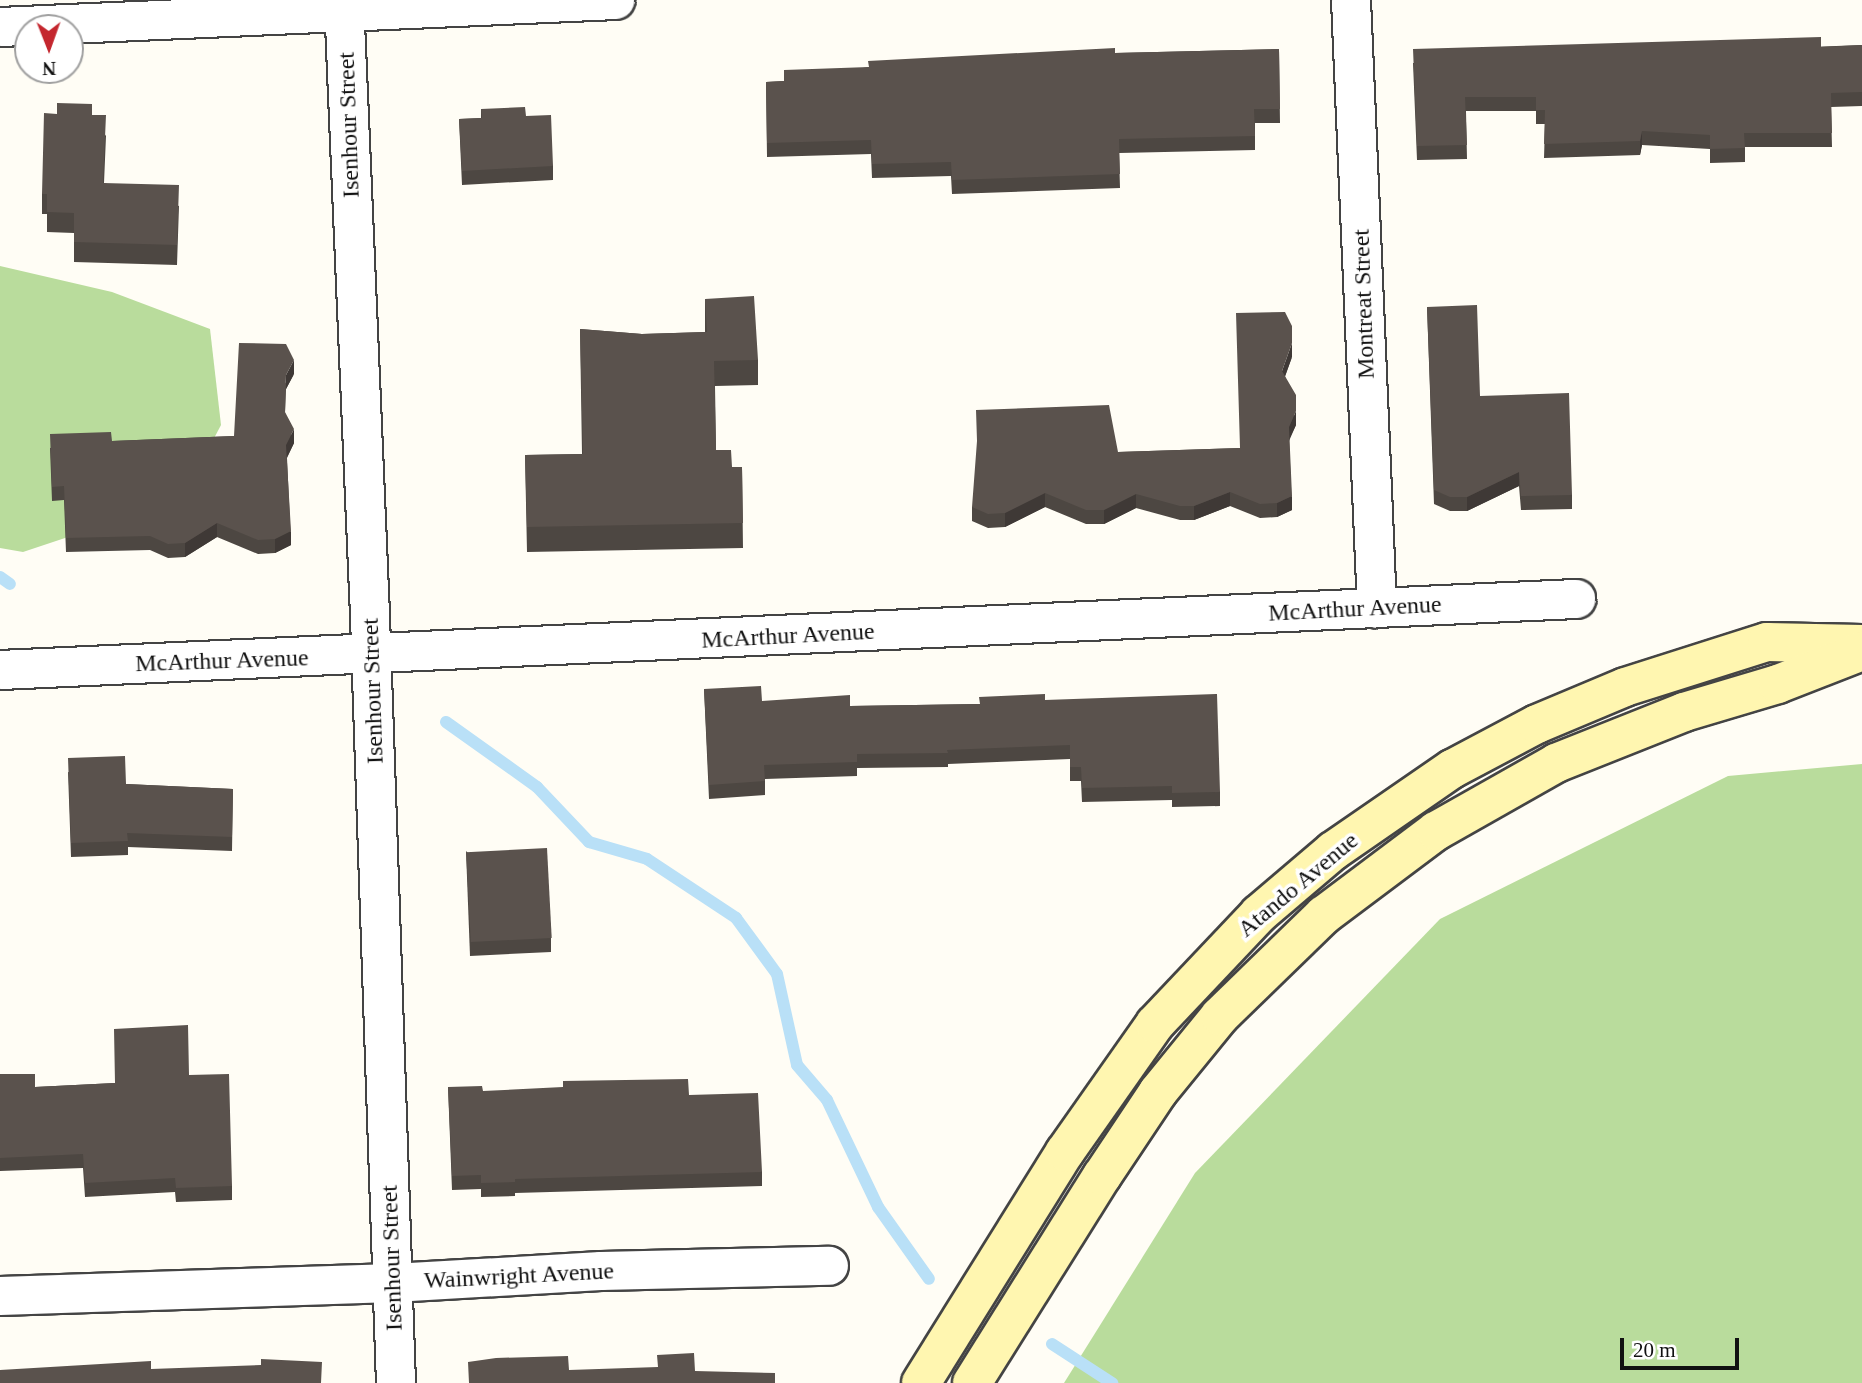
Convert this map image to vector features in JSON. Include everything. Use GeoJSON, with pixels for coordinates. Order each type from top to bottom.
{"type":"FeatureCollection","features":[{"type":"Feature","properties":{"kind":"main road","name":"Atando Avenue"},"geometry":{"type":"LineString","coordinates":[[921,1383],[1086,1119],[1155,1024],[1232,940],[1333,851],[1412,795],[1473,758],[1537,724],[1625,687],[1767,642],[1862,644]]}},
{"type":"Feature","properties":{"kind":"main road","name":"Atando Avenue"},"geometry":{"type":"LineString","coordinates":[[972,1383],[1158,1092],[1237,997],[1324,915],[1436,831],[1556,763],[1684,712],[1778,684],[1862,651]]}},
{"type":"Feature","properties":{"kind":"street"},"geometry":{"type":"LineString","coordinates":[[0,27],[344,7],[615,0]]}},
{"type":"Feature","properties":{"kind":"street","name":"Montreat Street"},"geometry":{"type":"LineString","coordinates":[[1351,0],[1377,608]]}},
{"type":"Feature","properties":{"kind":"street","name":"Isenhour Street"},"geometry":{"type":"LineString","coordinates":[[344,7],[372,655],[396,1383]]}},
{"type":"Feature","properties":{"kind":"street","name":"McArthur Avenue"},"geometry":{"type":"LineString","coordinates":[[0,670],[1576,599]]}},
{"type":"Feature","properties":{"kind":"street","name":"Wainwright Avenue"},"geometry":{"type":"LineString","coordinates":[[0,1296],[393,1283],[601,1271],[829,1266]]}},
{"type":"Feature","properties":{"kind":"green space"},"geometry":{"type":"Polygon","coordinates":[[[0,266],[112,292],[210,329],[221,425],[182,499],[23,552],[0,548],[0,266]]]}},
{"type":"Feature","properties":{"kind":"green space"},"geometry":{"type":"Polygon","coordinates":[[[1862,764],[1862,1383],[1064,1383],[1195,1173],[1440,919],[1728,776],[1862,764]]]}},
{"type":"Feature","properties":{"kind":"building"},"geometry":{"type":"Polygon","coordinates":[[[1821,37],[1821,47],[1862,45],[1862,92],[1831,93],[1832,133],[1744,133],[1745,148],[1710,149],[1710,135],[1642,131],[1640,141],[1544,144],[1545,110],[1536,110],[1536,97],[1465,97],[1467,145],[1417,146],[1413,49],[1821,37]]]}},
{"type":"Feature","properties":{"kind":"building"},"geometry":{"type":"Polygon","coordinates":[[[1115,48],[1115,53],[1279,49],[1280,109],[1254,109],[1255,136],[1119,139],[1120,174],[952,180],[951,162],[872,164],[871,140],[767,143],[766,82],[784,81],[784,70],[869,67],[868,61],[1115,48]]]}},
{"type":"Feature","properties":{"kind":"building"},"geometry":{"type":"Polygon","coordinates":[[[57,103],[92,104],[92,115],[106,115],[103,183],[179,185],[177,245],[74,242],[74,213],[47,212],[47,194],[42,194],[44,113],[57,114],[57,103]]]}},
{"type":"Feature","properties":{"kind":"building"},"geometry":{"type":"Polygon","coordinates":[[[525,107],[526,116],[551,115],[553,166],[462,171],[459,119],[482,118],[481,109],[525,107]]]}},
{"type":"Feature","properties":{"kind":"building"},"geometry":{"type":"Polygon","coordinates":[[[754,296],[758,360],[714,361],[716,450],[731,450],[732,467],[742,467],[743,523],[527,527],[525,455],[583,454],[580,329],[642,334],[707,332],[705,299],[754,296]]]}},
{"type":"Feature","properties":{"kind":"building"},"geometry":{"type":"Polygon","coordinates":[[[1477,305],[1480,396],[1569,393],[1572,495],[1521,496],[1519,472],[1467,497],[1450,497],[1434,490],[1427,307],[1477,305]]]}},
{"type":"Feature","properties":{"kind":"building"},"geometry":{"type":"Polygon","coordinates":[[[1285,312],[1292,326],[1292,343],[1282,371],[1296,395],[1296,411],[1289,427],[1292,496],[1277,503],[1260,504],[1230,492],[1194,506],[1180,506],[1136,494],[1104,510],[1086,510],[1045,493],[1005,513],[988,514],[972,507],[977,441],[976,410],[1109,405],[1118,452],[1240,448],[1236,313],[1285,312]]]}},
{"type":"Feature","properties":{"kind":"building"},"geometry":{"type":"Polygon","coordinates":[[[239,343],[286,344],[294,360],[286,375],[285,412],[294,429],[286,445],[291,531],[275,539],[258,540],[217,523],[185,543],[168,544],[150,536],[66,538],[64,486],[52,487],[50,434],[111,432],[112,441],[234,436],[239,343]]]}},
{"type":"Feature","properties":{"kind":"building"},"geometry":{"type":"Polygon","coordinates":[[[761,686],[762,701],[850,695],[850,706],[980,704],[979,697],[1045,694],[1045,700],[1217,694],[1220,792],[1172,793],[1172,786],[1082,788],[1081,767],[1070,767],[1070,745],[947,750],[948,753],[857,754],[857,762],[764,765],[765,781],[709,785],[704,689],[761,686]]]}},
{"type":"Feature","properties":{"kind":"building"},"geometry":{"type":"Polygon","coordinates":[[[125,756],[126,784],[233,789],[232,837],[127,833],[128,841],[71,843],[68,758],[125,756]]]}},
{"type":"Feature","properties":{"kind":"building"},"geometry":{"type":"Polygon","coordinates":[[[547,848],[552,938],[471,942],[466,852],[547,848]]]}},
{"type":"Feature","properties":{"kind":"building"},"geometry":{"type":"Polygon","coordinates":[[[188,1025],[189,1075],[229,1074],[232,1186],[176,1188],[175,1178],[85,1183],[83,1154],[0,1158],[0,1074],[35,1074],[35,1087],[115,1083],[114,1029],[188,1025]]]}},
{"type":"Feature","properties":{"kind":"building"},"geometry":{"type":"Polygon","coordinates":[[[688,1079],[689,1095],[758,1093],[762,1172],[515,1179],[515,1182],[481,1183],[481,1175],[452,1176],[448,1087],[482,1086],[483,1091],[563,1087],[563,1081],[688,1079]]]}},
{"type":"Feature","properties":{"kind":"building"},"geometry":{"type":"Polygon","coordinates":[[[694,1353],[695,1371],[775,1373],[775,1383],[469,1383],[468,1362],[496,1358],[568,1356],[569,1370],[658,1367],[657,1355],[694,1353]]]}},
{"type":"Feature","properties":{"kind":"building"},"geometry":{"type":"Polygon","coordinates":[[[261,1359],[322,1362],[321,1383],[0,1383],[0,1370],[151,1361],[151,1369],[261,1365],[261,1359]]]}},
{"type":"Feature","properties":{"kind":"waterway"},"geometry":{"type":"LineString","coordinates":[[0,577],[10,584]]}},
{"type":"Feature","properties":{"kind":"waterway"},"geometry":{"type":"LineString","coordinates":[[446,722],[537,787],[589,842],[647,859],[736,918],[777,974],[797,1065],[827,1100],[878,1207],[929,1279]]}},
{"type":"Feature","properties":{"kind":"waterway"},"geometry":{"type":"LineString","coordinates":[[1052,1344],[1112,1383]]}}]}
